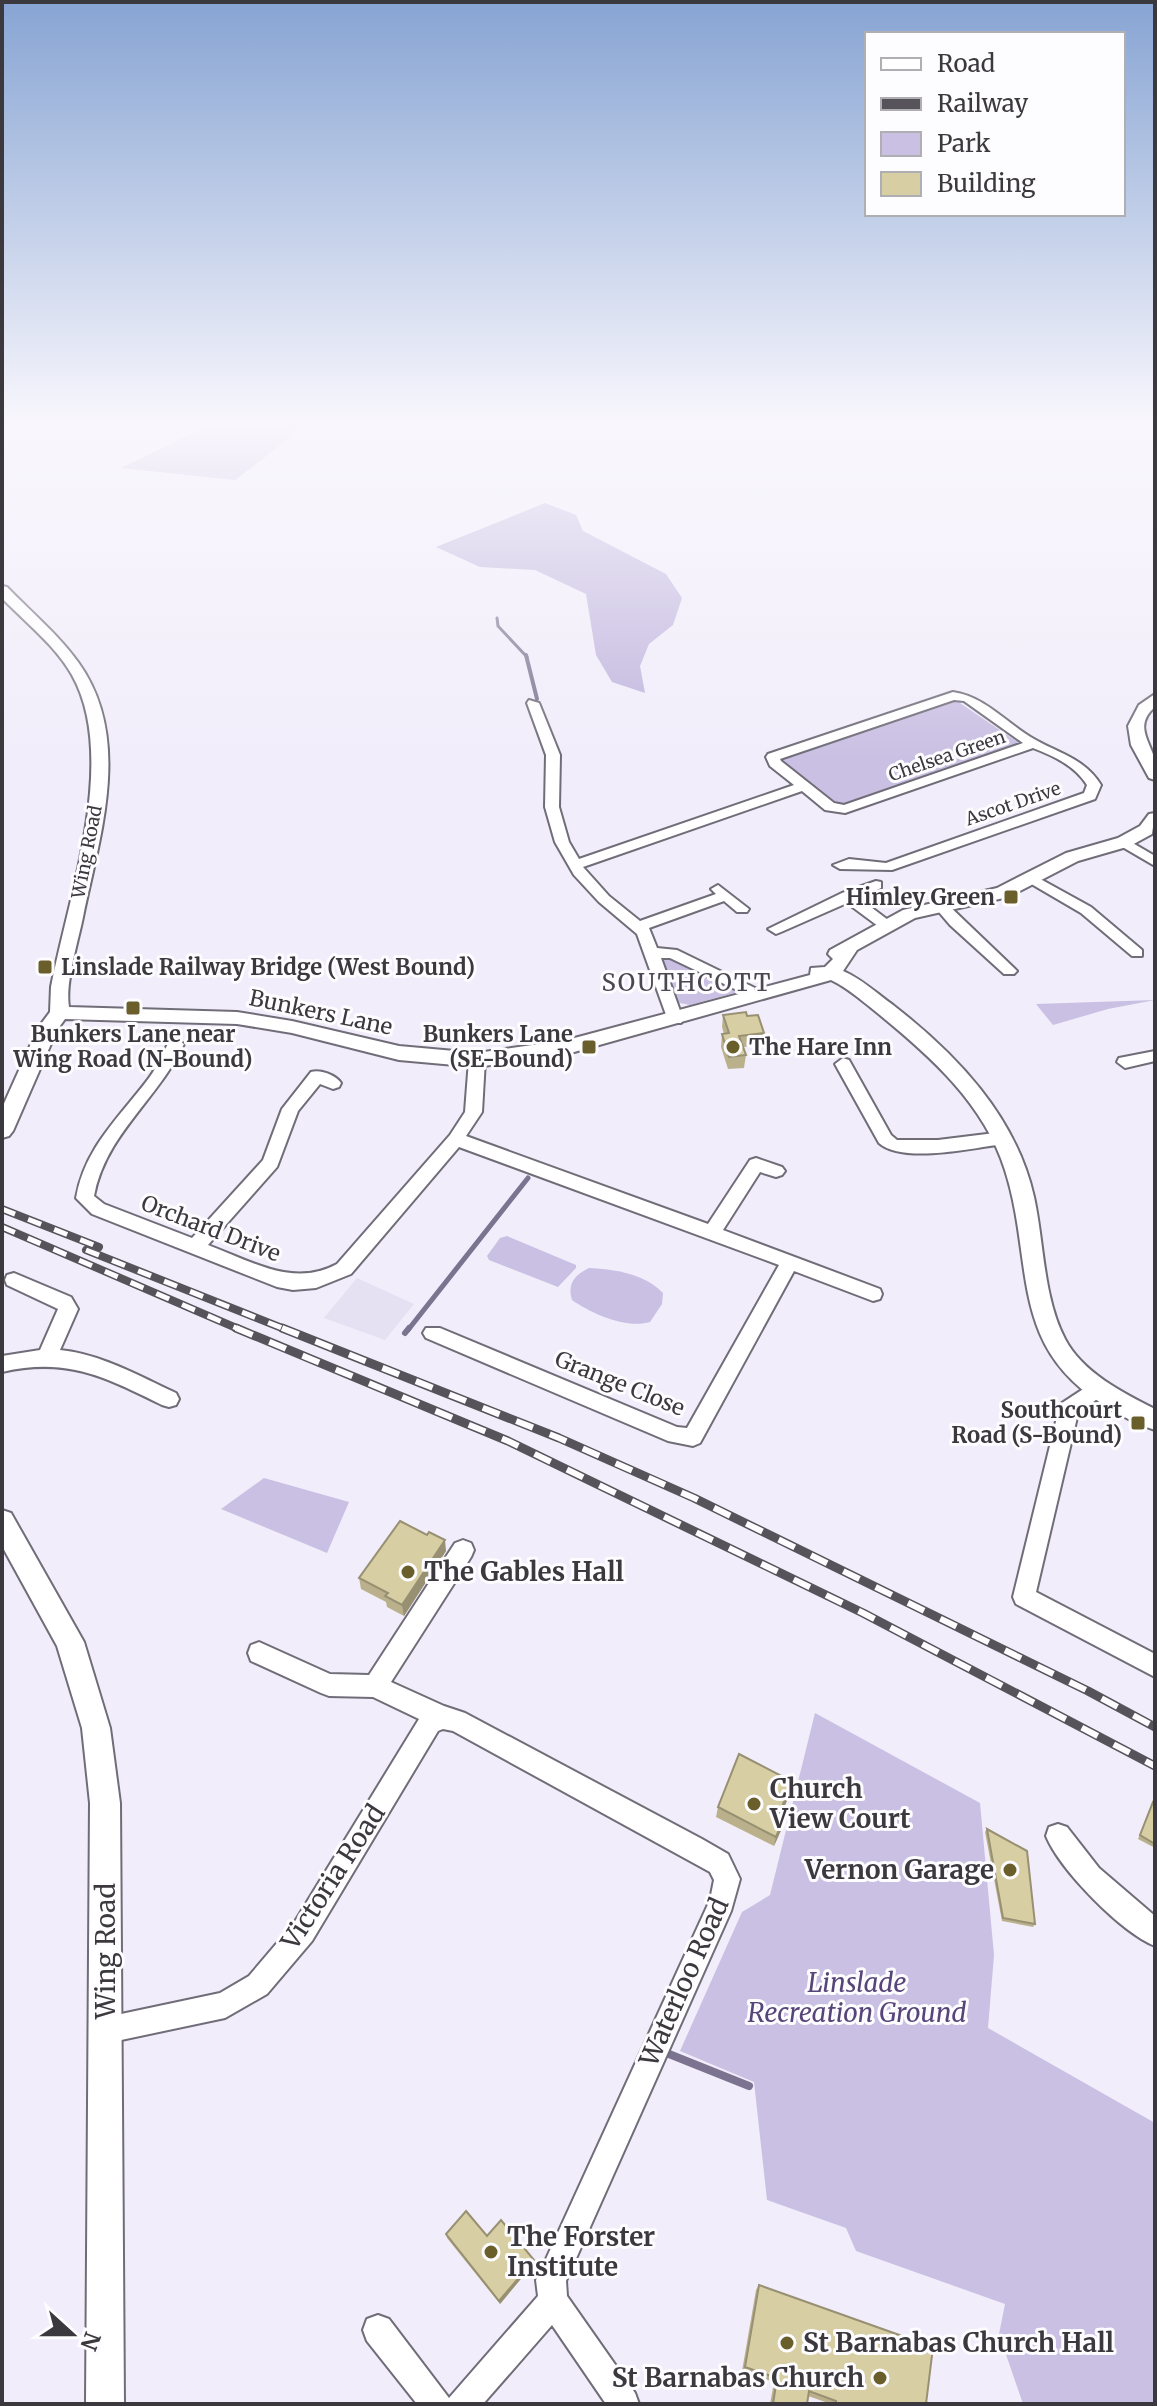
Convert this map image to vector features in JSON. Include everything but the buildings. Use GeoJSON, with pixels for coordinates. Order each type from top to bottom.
{"type":"FeatureCollection","features":[{"type":"Feature","properties":{"kind":"street","name":"Wing Road"},"geometry":{"type":"LineString","coordinates":[[2,590],[68,658],[87,689],[98,723],[99,787],[58,1000],[60,1013],[48,1028],[2,1131]]}},
{"type":"Feature","properties":{"kind":"street","name":"Chelsea Green"},"geometry":{"type":"LineString","coordinates":[[962,694],[1031,743],[1026,748],[837,813],[767,756],[962,694]]}},
{"type":"Feature","properties":{"kind":"street"},"geometry":{"type":"LineString","coordinates":[[1155,699],[1139,714],[1134,729],[1137,747],[1155,775]]}},
{"type":"Feature","properties":{"kind":"street"},"geometry":{"type":"LineString","coordinates":[[533,703],[553,755],[552,807],[562,842],[574,865],[604,899],[640,926],[675,1019]]}},
{"type":"Feature","properties":{"kind":"street","name":"Ascot Drive"},"geometry":{"type":"LineString","coordinates":[[840,865],[887,867],[904,856],[1090,796],[1094,785],[1087,774],[1052,751],[1031,743]]}},
{"type":"Feature","properties":{"kind":"street"},"geometry":{"type":"LineString","coordinates":[[574,865],[804,786]]}},
{"type":"Feature","properties":{"kind":"street"},"geometry":{"type":"LineString","coordinates":[[1155,818],[1146,830],[1124,842],[1072,857],[1002,893],[909,914],[849,949],[840,965],[831,972],[860,989],[924,1042],[970,1090],[1003,1138],[1021,1188],[1047,1324],[1058,1348],[1073,1367],[1097,1388],[1155,1420]]}},
{"type":"Feature","properties":{"kind":"street"},"geometry":{"type":"LineString","coordinates":[[1124,842],[1155,862]]}},
{"type":"Feature","properties":{"kind":"street"},"geometry":{"type":"LineString","coordinates":[[1033,879],[1086,910],[1137,953]]}},
{"type":"Feature","properties":{"kind":"street"},"geometry":{"type":"LineString","coordinates":[[776,929],[876,885]]}},
{"type":"Feature","properties":{"kind":"street"},"geometry":{"type":"LineString","coordinates":[[640,926],[720,891],[742,909]]}},
{"type":"Feature","properties":{"kind":"street"},"geometry":{"type":"LineString","coordinates":[[847,896],[887,926]]}},
{"type":"Feature","properties":{"kind":"street"},"geometry":{"type":"LineString","coordinates":[[940,905],[1008,971]]}},
{"type":"Feature","properties":{"kind":"street"},"geometry":{"type":"LineString","coordinates":[[651,953],[672,953],[747,988]]}},
{"type":"Feature","properties":{"kind":"street"},"geometry":{"type":"LineString","coordinates":[[721,977],[737,966]]}},
{"type":"Feature","properties":{"kind":"street","name":"Bunkers Lane"},"geometry":{"type":"LineString","coordinates":[[60,1013],[237,1018],[292,1027],[399,1053],[477,1060],[521,1056],[675,1019],[783,986],[820,980],[831,972]]}},
{"type":"Feature","properties":{"kind":"street","name":"Orchard Drive"},"geometry":{"type":"LineString","coordinates":[[176,1044],[167,1066],[149,1091],[108,1138],[86,1178],[85,1198],[98,1209],[284,1282],[302,1284],[329,1277],[344,1269],[456,1139],[473,1112],[477,1060]]}},
{"type":"Feature","properties":{"kind":"street"},"geometry":{"type":"LineString","coordinates":[[1125,1062],[1152,1061]]}},
{"type":"Feature","properties":{"kind":"street"},"geometry":{"type":"LineString","coordinates":[[853,1071],[885,1139],[893,1146],[938,1146],[1003,1138]]}},
{"type":"Feature","properties":{"kind":"street"},"geometry":{"type":"LineString","coordinates":[[195,1247],[271,1163],[297,1097],[317,1076],[333,1083]]}},
{"type":"Feature","properties":{"kind":"street"},"geometry":{"type":"LineString","coordinates":[[456,1139],[543,1173],[713,1231],[873,1294]]}},
{"type":"Feature","properties":{"kind":"street"},"geometry":{"type":"LineString","coordinates":[[713,1231],[756,1164],[776,1171]]}},
{"type":"Feature","properties":{"kind":"street","name":"Grange Close"},"geometry":{"type":"LineString","coordinates":[[433,1333],[675,1435],[693,1437],[790,1262]]}},
{"type":"Feature","properties":{"kind":"street"},"geometry":{"type":"LineString","coordinates":[[14,1280],[64,1302],[68,1309],[48,1355]]}},
{"type":"Feature","properties":{"kind":"street"},"geometry":{"type":"LineString","coordinates":[[2,1364],[48,1355],[101,1368],[169,1399]]}},
{"type":"Feature","properties":{"kind":"street"},"geometry":{"type":"LineString","coordinates":[[1097,1388],[1069,1409],[1024,1597],[1155,1666]]}},
{"type":"Feature","properties":{"kind":"street","name":"Wing Road"},"geometry":{"type":"LineString","coordinates":[[2,1521],[70,1642],[96,1728],[105,1803],[105,2404]]}},
{"type":"Feature","properties":{"kind":"street"},"geometry":{"type":"LineString","coordinates":[[375,1686],[463,1550]]}},
{"type":"Feature","properties":{"kind":"street"},"geometry":{"type":"LineString","coordinates":[[259,1653],[329,1685],[375,1686],[441,1717]]}},
{"type":"Feature","properties":{"kind":"street","name":"Victoria Road"},"geometry":{"type":"LineString","coordinates":[[107,2030],[225,2005],[258,1985],[303,1932],[430,1723],[441,1717]]}},
{"type":"Feature","properties":{"kind":"street","name":"Waterloo Road"},"geometry":{"type":"LineString","coordinates":[[441,1717],[457,1721],[693,1848],[719,1863],[727,1879],[722,1902],[551,2280],[553,2301]]}},
{"type":"Feature","properties":{"kind":"street"},"geometry":{"type":"LineString","coordinates":[[1058,1836],[1073,1862],[1103,1892],[1155,1933]]}},
{"type":"Feature","properties":{"kind":"street"},"geometry":{"type":"LineString","coordinates":[[462,2404],[553,2301],[624,2404]]}},
{"type":"Feature","properties":{"kind":"street"},"geometry":{"type":"LineString","coordinates":[[378,2330],[436,2404]]}},
{"type":"Feature","properties":{"kind":"shaded area"},"geometry":{"type":"Polygon","coordinates":[[[470,533],[587,533],[666,574],[682,598],[673,625],[649,644],[640,666],[645,693],[612,682],[596,655],[586,594],[535,570],[480,567],[436,547],[470,533]]]}},
{"type":"Feature","properties":{"kind":"shaded area"},"geometry":{"type":"Polygon","coordinates":[[[357,1278],[414,1304],[385,1340],[324,1318],[357,1278]]]}},
{"type":"Feature","properties":{"kind":"green space"},"geometry":{"type":"Polygon","coordinates":[[[954,699],[964,701],[960,703],[1016,741],[1021,739],[1022,744],[845,806],[833,804],[779,761],[779,758],[954,699]]]}},
{"type":"Feature","properties":{"kind":"green space"},"geometry":{"type":"Polygon","coordinates":[[[666,959],[675,960],[742,991],[690,1005],[675,1002],[660,963],[666,959]]]}},
{"type":"Feature","properties":{"kind":"green space"},"geometry":{"type":"Polygon","coordinates":[[[1155,1000],[1108,1009],[1053,1025],[1036,1004],[1155,1000]]]}},
{"type":"Feature","properties":{"kind":"green space"},"geometry":{"type":"Polygon","coordinates":[[[507,1236],[576,1265],[576,1268],[558,1287],[489,1260],[487,1256],[500,1238],[507,1236]]]}},
{"type":"Feature","properties":{"kind":"green space"},"geometry":{"type":"Polygon","coordinates":[[[589,1268],[629,1274],[648,1281],[663,1293],[662,1304],[650,1322],[620,1322],[572,1300],[573,1280],[589,1268]]]}},
{"type":"Feature","properties":{"kind":"green space"},"geometry":{"type":"Polygon","coordinates":[[[264,1478],[349,1502],[327,1553],[221,1509],[264,1478]]]}},
{"type":"Feature","properties":{"kind":"green space","name":"Linslade Recreation Ground"},"geometry":{"type":"Polygon","coordinates":[[[815,1713],[980,1803],[994,1955],[988,2028],[1155,2123],[1155,2404],[1023,2404],[999,2334],[1005,2304],[856,2251],[846,2228],[767,2200],[754,2082],[680,2051],[742,1912],[770,1895],[815,1713]]]}},
{"type":"Feature","properties":{"kind":"waterway"},"geometry":{"type":"LineString","coordinates":[[497,618],[498,626],[526,656]]}},
{"type":"Feature","properties":{"kind":"waterway"},"geometry":{"type":"LineString","coordinates":[[526,656],[537,699]]}},
{"type":"Feature","properties":{"kind":"waterway"},"geometry":{"type":"LineString","coordinates":[[408,1330],[528,1178]]}},
{"type":"Feature","properties":{"kind":"waterway"},"geometry":{"type":"LineString","coordinates":[[405,1333],[409,1328]]}},
{"type":"Feature","properties":{"kind":"waterway"},"geometry":{"type":"LineString","coordinates":[[669,2054],[749,2086]]}},
{"type":"Feature","properties":{"kind":"railway"},"geometry":{"type":"LineString","coordinates":[[2,1209],[99,1247]]}},
{"type":"Feature","properties":{"kind":"railway"},"geometry":{"type":"LineString","coordinates":[[2,1227],[241,1330]]}},
{"type":"Feature","properties":{"kind":"railway"},"geometry":{"type":"LineString","coordinates":[[86,1250],[287,1330]]}},
{"type":"Feature","properties":{"kind":"railway"},"geometry":{"type":"LineString","coordinates":[[236,1328],[508,1441],[863,1613],[1155,1766]]}},
{"type":"Feature","properties":{"kind":"railway"},"geometry":{"type":"LineString","coordinates":[[282,1328],[559,1438],[694,1498],[1088,1691],[1155,1727]]}},
{"type":"Feature","properties":{"kind":"place","name":"Himley Green"},"geometry":{"type":"Point","coordinates":[1011,897]}},
{"type":"Feature","properties":{"kind":"place","name":"Linslade Railway Bridge (West Bound)"},"geometry":{"type":"Point","coordinates":[45,967]}},
{"type":"Feature","properties":{"kind":"place","name":"Bunkers Lane near Wing Road (N-Bound)"},"geometry":{"type":"Point","coordinates":[133,1008]}},
{"type":"Feature","properties":{"kind":"place","name":"Bunkers Lane (SE-Bound)"},"geometry":{"type":"Point","coordinates":[589,1047]}},
{"type":"Feature","properties":{"kind":"place","name":"The Hare Inn"},"geometry":{"type":"Point","coordinates":[733,1047]}},
{"type":"Feature","properties":{"kind":"place","name":"Southcourt Road (S-Bound)"},"geometry":{"type":"Point","coordinates":[1138,1423]}},
{"type":"Feature","properties":{"kind":"place","name":"The Gables Hall"},"geometry":{"type":"Point","coordinates":[408,1572]}},
{"type":"Feature","properties":{"kind":"place","name":"Church View Court"},"geometry":{"type":"Point","coordinates":[754,1804]}},
{"type":"Feature","properties":{"kind":"place","name":"Vernon Garage"},"geometry":{"type":"Point","coordinates":[1010,1870]}},
{"type":"Feature","properties":{"kind":"place","name":"The Forster Institute"},"geometry":{"type":"Point","coordinates":[491,2252]}},
{"type":"Feature","properties":{"kind":"place","name":"St Barnabas Church Hall"},"geometry":{"type":"Point","coordinates":[787,2343]}},
{"type":"Feature","properties":{"kind":"place","name":"St Barnabas Church"},"geometry":{"type":"Point","coordinates":[880,2378]}},
{"type":"Feature","properties":{"kind":"district","name":"SOUTHCOTT"},"geometry":{"type":"Point","coordinates":[687,983]}}]}
